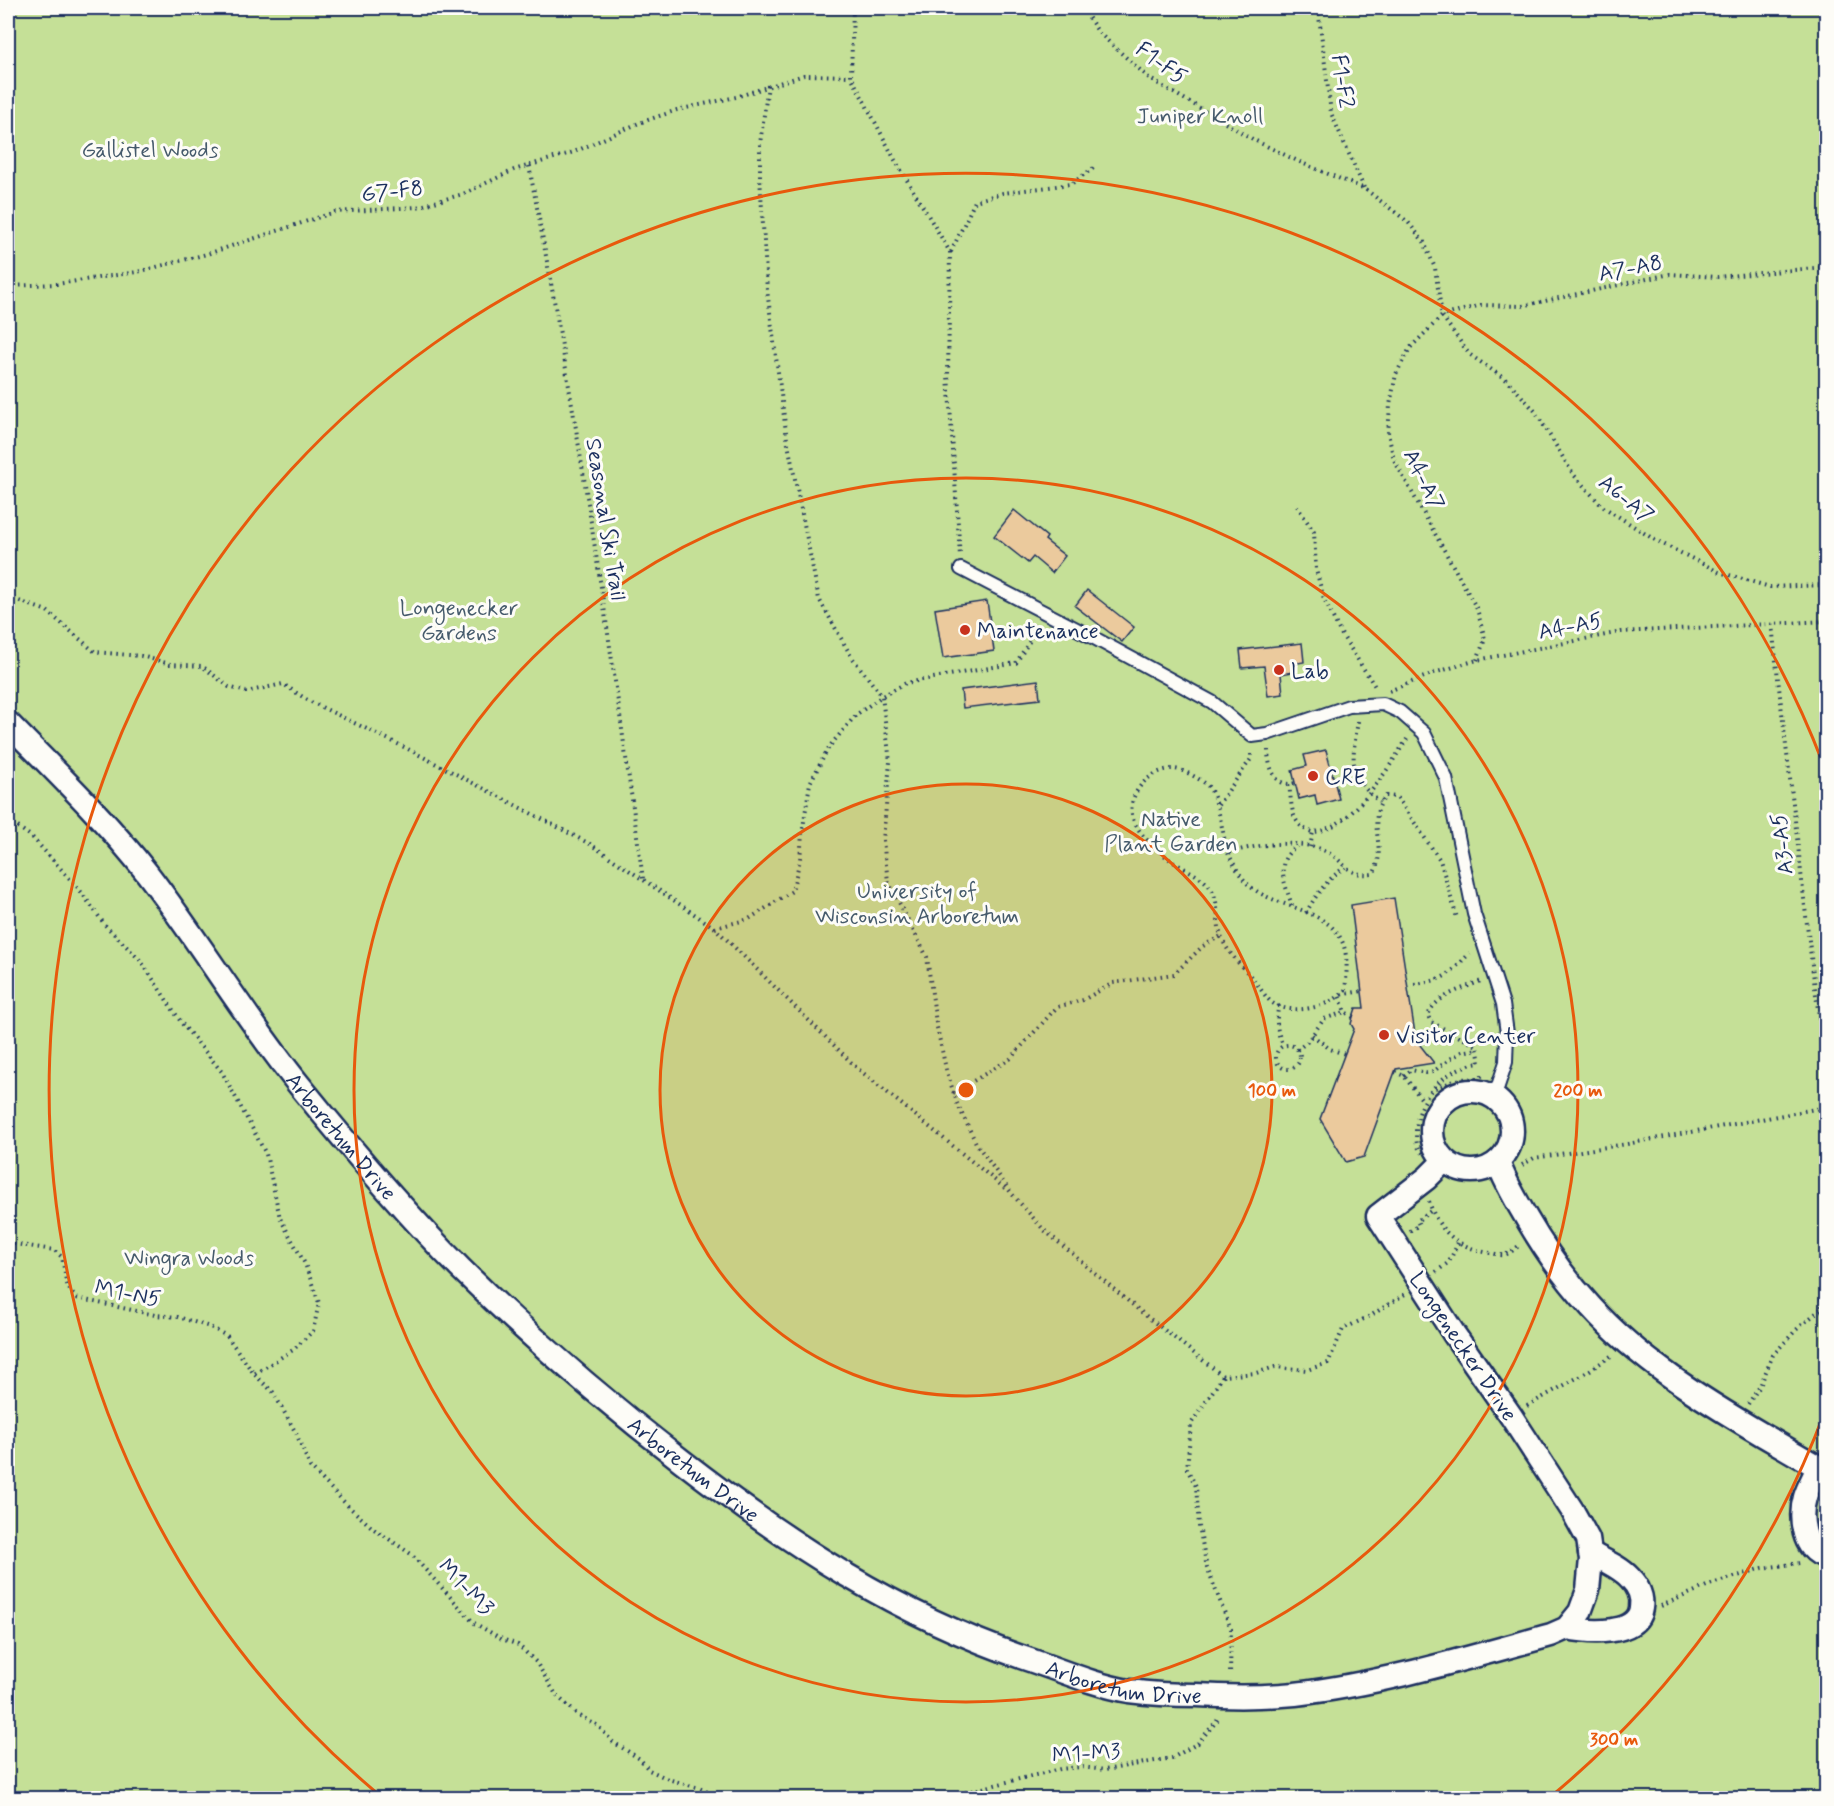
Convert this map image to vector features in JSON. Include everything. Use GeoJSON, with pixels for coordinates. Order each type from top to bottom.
{"type":"FeatureCollection","features":[{"type":"Feature","properties":{"kind":"street","name":"Arboretum Drive"},"geometry":{"type":"LineString","coordinates":[[8,723],[107,825],[144,869],[180,917],[257,1032],[362,1161],[458,1266],[528,1333],[629,1420],[773,1530],[841,1573],[917,1614],[994,1648],[1077,1676],[1128,1690],[1229,1697],[1293,1694],[1372,1681],[1551,1635],[1567,1628]]}},
{"type":"Feature","properties":{"kind":"street"},"geometry":{"type":"LineString","coordinates":[[1501,1169],[1465,1171],[1444,1161],[1436,1150],[1432,1137],[1432,1124],[1441,1106],[1456,1094],[1469,1091],[1482,1092],[1503,1106],[1512,1129],[1511,1141],[1501,1169],[1537,1236],[1591,1308],[1629,1343],[1677,1381],[1822,1469],[1804,1498],[1802,1521],[1808,1542],[1819,1555],[1827,1556]]}},
{"type":"Feature","properties":{"kind":"street","name":"Longenecker Drive"},"geometry":{"type":"LineString","coordinates":[[1444,1161],[1427,1178],[1378,1216],[1572,1510],[1588,1539],[1590,1553]]}},
{"type":"Feature","properties":{"kind":"street"},"geometry":{"type":"LineString","coordinates":[[1590,1553],[1611,1563],[1630,1578],[1642,1598],[1641,1613],[1628,1626],[1596,1632],[1567,1628],[1580,1612],[1588,1590],[1590,1553]]}},
{"type":"Feature","properties":{"kind":"lane"},"geometry":{"type":"LineString","coordinates":[[960,569],[1212,702],[1252,736],[1267,734],[1349,706],[1383,701],[1415,725],[1424,734],[1446,778],[1474,914],[1503,1004],[1507,1033],[1506,1062],[1494,1098]]}},
{"type":"Feature","properties":{"kind":"path"},"geometry":{"type":"LineString","coordinates":[[853,8],[851,75],[895,160],[950,252]]}},
{"type":"Feature","properties":{"kind":"path","name":"F1-F5"},"geometry":{"type":"LineString","coordinates":[[1082,8],[1100,33],[1150,79],[1256,141],[1365,189]]}},
{"type":"Feature","properties":{"kind":"path","name":"F1-F2"},"geometry":{"type":"LineString","coordinates":[[1318,8],[1330,113],[1365,189]]}},
{"type":"Feature","properties":{"kind":"path","name":"G7-F8"},"geometry":{"type":"LineString","coordinates":[[8,286],[57,284],[137,272],[207,254],[335,212],[417,207],[463,194],[514,170],[574,152],[639,123],[677,110],[736,97],[804,75],[851,75]]}},
{"type":"Feature","properties":{"kind":"path"},"geometry":{"type":"LineString","coordinates":[[768,85],[760,155],[767,290],[787,438],[801,514],[819,599],[851,656],[882,696],[890,762],[883,840],[888,881],[927,957],[936,1023],[946,1069],[953,1093],[976,1143],[1012,1194],[1044,1230],[1140,1311],[1223,1376],[1256,1373],[1275,1367],[1307,1370],[1328,1363],[1342,1329],[1370,1316],[1449,1262],[1458,1243]]}},
{"type":"Feature","properties":{"kind":"path","name":"Seasonal Ski Trail"},"geometry":{"type":"LineString","coordinates":[[529,165],[552,285],[609,632],[643,880]]}},
{"type":"Feature","properties":{"kind":"path"},"geometry":{"type":"LineString","coordinates":[[960,569],[948,375],[950,252],[975,201],[1003,193],[1071,184],[1095,167]]}},
{"type":"Feature","properties":{"kind":"path"},"geometry":{"type":"LineString","coordinates":[[1365,189],[1408,222],[1424,242],[1435,268],[1442,316]]}},
{"type":"Feature","properties":{"kind":"path","name":"A7-A8"},"geometry":{"type":"LineString","coordinates":[[1442,316],[1481,305],[1522,306],[1670,274],[1717,277],[1827,267]]}},
{"type":"Feature","properties":{"kind":"path","name":"A6-A7"},"geometry":{"type":"LineString","coordinates":[[1442,316],[1469,354],[1508,381],[1535,411],[1573,474],[1602,506],[1655,540],[1719,572],[1770,587],[1827,585]]}},
{"type":"Feature","properties":{"kind":"path","name":"A4-A7"},"geometry":{"type":"LineString","coordinates":[[1442,316],[1410,348],[1396,374],[1388,433],[1394,460],[1477,609],[1485,639],[1477,660]]}},
{"type":"Feature","properties":{"kind":"path"},"geometry":{"type":"LineString","coordinates":[[1298,506],[1314,532],[1316,570],[1324,599],[1340,632],[1383,701]]}},
{"type":"Feature","properties":{"kind":"path"},"geometry":{"type":"LineString","coordinates":[[8,597],[47,611],[95,652],[141,656],[170,664],[202,666],[229,687],[246,692],[283,684],[309,701],[406,748],[590,844],[715,928],[856,1068],[1012,1194]]}},
{"type":"Feature","properties":{"kind":"path"},"geometry":{"type":"LineString","coordinates":[[715,928],[749,919],[792,891],[800,860],[801,834],[810,783],[830,747],[856,715],[882,696],[906,683],[1016,663],[1029,642],[1042,611]]}},
{"type":"Feature","properties":{"kind":"path","name":"A4-A5"},"geometry":{"type":"LineString","coordinates":[[1383,701],[1390,690],[1477,660],[1621,632],[1827,621]]}},
{"type":"Feature","properties":{"kind":"path","name":"A3-A5"},"geometry":{"type":"LineString","coordinates":[[1772,624],[1818,1010],[1827,1060]]}},
{"type":"Feature","properties":{"kind":"path"},"geometry":{"type":"LineString","coordinates":[[1360,706],[1352,757],[1354,771],[1368,793],[1380,802]]}},
{"type":"Feature","properties":{"kind":"path"},"geometry":{"type":"LineString","coordinates":[[1289,785],[1298,825],[1304,830],[1324,831],[1351,815],[1391,764],[1415,725]]}},
{"type":"Feature","properties":{"kind":"path"},"geometry":{"type":"LineString","coordinates":[[1267,734],[1268,761],[1274,776],[1282,783],[1289,785],[1295,783]]}},
{"type":"Feature","properties":{"kind":"path"},"geometry":{"type":"LineString","coordinates":[[1217,806],[1251,759],[1252,736]]}},
{"type":"Feature","properties":{"kind":"path"},"geometry":{"type":"LineString","coordinates":[[1172,769],[1185,772],[1206,785],[1213,794],[1217,806],[1228,853],[1245,881],[1274,900],[1292,906],[1334,927],[1345,946],[1347,971],[1345,990],[1331,1001],[1287,1010],[1270,1001],[1236,962],[1221,936],[1217,907],[1210,887],[1169,859],[1137,828],[1132,815],[1132,802],[1139,786],[1154,775],[1172,769]]}},
{"type":"Feature","properties":{"kind":"path"},"geometry":{"type":"LineString","coordinates":[[1228,853],[1259,845],[1310,847],[1325,851],[1352,873],[1373,874],[1379,853],[1376,810],[1386,796],[1397,797],[1440,860],[1459,923]]}},
{"type":"Feature","properties":{"kind":"path"},"geometry":{"type":"LineString","coordinates":[[8,820],[32,837],[79,889],[105,925],[141,961],[183,1025],[222,1072],[266,1154],[280,1218],[305,1264],[319,1303],[313,1331],[293,1350],[254,1374]]}},
{"type":"Feature","properties":{"kind":"path"},"geometry":{"type":"LineString","coordinates":[[1310,847],[1313,832]]}},
{"type":"Feature","properties":{"kind":"path"},"geometry":{"type":"LineString","coordinates":[[1292,906],[1282,864],[1287,853],[1298,846]]}},
{"type":"Feature","properties":{"kind":"path"},"geometry":{"type":"LineString","coordinates":[[1306,913],[1317,893],[1329,879],[1346,867]]}},
{"type":"Feature","properties":{"kind":"path"},"geometry":{"type":"LineString","coordinates":[[953,1093],[1010,1059],[1057,1007],[1083,1000],[1113,983],[1174,974],[1203,946],[1221,936]]}},
{"type":"Feature","properties":{"kind":"path"},"geometry":{"type":"LineString","coordinates":[[1466,943],[1475,962]]}},
{"type":"Feature","properties":{"kind":"path"},"geometry":{"type":"LineString","coordinates":[[1414,984],[1445,977],[1470,953]]}},
{"type":"Feature","properties":{"kind":"path"},"geometry":{"type":"LineString","coordinates":[[1486,986],[1484,979],[1439,1001],[1430,1008],[1428,1016],[1431,1022],[1477,1046],[1480,1063],[1471,1064],[1446,1076],[1423,1101],[1417,1117],[1418,1149],[1425,1155],[1432,1210],[1443,1229],[1458,1243],[1482,1252],[1504,1255],[1537,1236]]}},
{"type":"Feature","properties":{"kind":"path"},"geometry":{"type":"LineString","coordinates":[[1339,995],[1362,991]]}},
{"type":"Feature","properties":{"kind":"path"},"geometry":{"type":"LineString","coordinates":[[1339,995],[1345,1012],[1353,1017]]}},
{"type":"Feature","properties":{"kind":"path"},"geometry":{"type":"LineString","coordinates":[[1279,1005],[1276,1016],[1277,1031],[1283,1046]]}},
{"type":"Feature","properties":{"kind":"path"},"geometry":{"type":"LineString","coordinates":[[1297,1050],[1308,1042],[1324,1019],[1345,1012]]}},
{"type":"Feature","properties":{"kind":"path"},"geometry":{"type":"LineString","coordinates":[[1312,1035],[1330,1049],[1345,1054]]}},
{"type":"Feature","properties":{"kind":"path"},"geometry":{"type":"LineString","coordinates":[[1283,1046],[1291,1046],[1297,1050],[1300,1058],[1297,1065],[1290,1069],[1283,1068],[1276,1059],[1277,1051],[1283,1046]]}},
{"type":"Feature","properties":{"kind":"path"},"geometry":{"type":"LineString","coordinates":[[1404,1076],[1411,1070],[1433,1072],[1462,1052],[1478,1049]]}},
{"type":"Feature","properties":{"kind":"path"},"geometry":{"type":"LineString","coordinates":[[1434,1088],[1460,1079],[1479,1078],[1488,1071]]}},
{"type":"Feature","properties":{"kind":"path"},"geometry":{"type":"LineString","coordinates":[[1395,1072],[1404,1076],[1423,1101]]}},
{"type":"Feature","properties":{"kind":"path"},"geometry":{"type":"LineString","coordinates":[[1501,1169],[1534,1158],[1651,1140],[1827,1107]]}},
{"type":"Feature","properties":{"kind":"path"},"geometry":{"type":"LineString","coordinates":[[1393,1242],[1419,1225],[1417,1221],[1432,1210]]}},
{"type":"Feature","properties":{"kind":"path","name":"M1-N5"},"geometry":{"type":"LineString","coordinates":[[8,1242],[54,1250],[62,1257],[64,1280],[76,1298],[155,1315],[178,1317],[210,1327],[227,1336],[254,1374]]}},
{"type":"Feature","properties":{"kind":"path"},"geometry":{"type":"LineString","coordinates":[[1827,1288],[1822,1296],[1827,1317]]}},
{"type":"Feature","properties":{"kind":"path"},"geometry":{"type":"LineString","coordinates":[[1738,1420],[1760,1386],[1773,1355],[1796,1330],[1824,1308]]}},
{"type":"Feature","properties":{"kind":"path"},"geometry":{"type":"LineString","coordinates":[[1511,1416],[1584,1374],[1629,1343]]}},
{"type":"Feature","properties":{"kind":"path","name":"M1-M3"},"geometry":{"type":"LineString","coordinates":[[254,1374],[273,1392],[296,1433],[310,1467],[374,1529],[411,1554],[474,1623],[518,1645],[536,1662],[557,1696],[578,1715],[597,1725],[614,1742],[640,1759],[649,1770],[721,1798]]}},
{"type":"Feature","properties":{"kind":"path"},"geometry":{"type":"LineString","coordinates":[[1223,1376],[1191,1424],[1187,1469],[1196,1486],[1199,1526],[1207,1568],[1231,1629],[1229,1697]]}},
{"type":"Feature","properties":{"kind":"path"},"geometry":{"type":"LineString","coordinates":[[1641,1613],[1709,1585],[1763,1568],[1802,1563]]}},
{"type":"Feature","properties":{"kind":"path","name":"M1-M3"},"geometry":{"type":"LineString","coordinates":[[942,1798],[1060,1769],[1082,1767],[1105,1770],[1172,1758],[1198,1743],[1219,1718],[1229,1697]]}},
{"type":"Feature","properties":{"kind":"green space","name":"University of Wisconsin Arboretum"},"geometry":{"type":"Polygon","coordinates":[[[8,8],[1826,8],[1826,1798],[8,1798],[8,8]]]}},
{"type":"Feature","properties":{"kind":"building"},"geometry":{"type":"Polygon","coordinates":[[[1014,510],[1047,537],[1045,540],[1065,556],[1052,573],[1033,557],[1028,563],[994,536],[1014,510]]]}},
{"type":"Feature","properties":{"kind":"building"},"geometry":{"type":"Polygon","coordinates":[[[1087,590],[1134,627],[1122,642],[1075,606],[1087,590]]]}},
{"type":"Feature","properties":{"kind":"building","name":"Maintenance"},"geometry":{"type":"Polygon","coordinates":[[[987,601],[994,651],[943,658],[935,609],[987,601]]]}},
{"type":"Feature","properties":{"kind":"building","name":"Lab"},"geometry":{"type":"Polygon","coordinates":[[[1302,643],[1304,662],[1292,664],[1293,672],[1281,674],[1283,694],[1268,696],[1264,666],[1242,668],[1240,650],[1302,643]]]}},
{"type":"Feature","properties":{"kind":"building"},"geometry":{"type":"Polygon","coordinates":[[[1038,680],[1040,699],[963,708],[961,690],[1038,680]]]}},
{"type":"Feature","properties":{"kind":"building","name":"CRE"},"geometry":{"type":"Polygon","coordinates":[[[1326,750],[1339,799],[1317,805],[1315,795],[1299,799],[1292,770],[1307,766],[1304,755],[1326,750]]]}},
{"type":"Feature","properties":{"kind":"building","name":"Visitor Center"},"geometry":{"type":"Polygon","coordinates":[[[1394,898],[1416,1040],[1434,1063],[1396,1069],[1364,1157],[1346,1162],[1320,1119],[1354,1029],[1351,1024],[1356,1008],[1364,1008],[1351,905],[1394,898]]]}},
{"type":"Feature","properties":{"kind":"place","name":"Maintenance"},"geometry":{"type":"Point","coordinates":[965,630]}},
{"type":"Feature","properties":{"kind":"place","name":"Lab"},"geometry":{"type":"Point","coordinates":[1279,670]}},
{"type":"Feature","properties":{"kind":"place","name":"CRE"},"geometry":{"type":"Point","coordinates":[1313,776]}},
{"type":"Feature","properties":{"kind":"place","name":"Visitor Center"},"geometry":{"type":"Point","coordinates":[1384,1035]}},
{"type":"Feature","properties":{"kind":"park label","name":"Juniper Knoll"},"geometry":{"type":"Point","coordinates":[1200,115]}},
{"type":"Feature","properties":{"kind":"park label","name":"Gallistel Woods"},"geometry":{"type":"Point","coordinates":[150,149]}},
{"type":"Feature","properties":{"kind":"park label","name":"Longenecker Gardens"},"geometry":{"type":"Point","coordinates":[459,620]}},
{"type":"Feature","properties":{"kind":"park label","name":"Native Plant Garden"},"geometry":{"type":"Point","coordinates":[1171,830]}},
{"type":"Feature","properties":{"kind":"park label","name":"Wingra Woods"},"geometry":{"type":"Point","coordinates":[189,1257]}}]}
